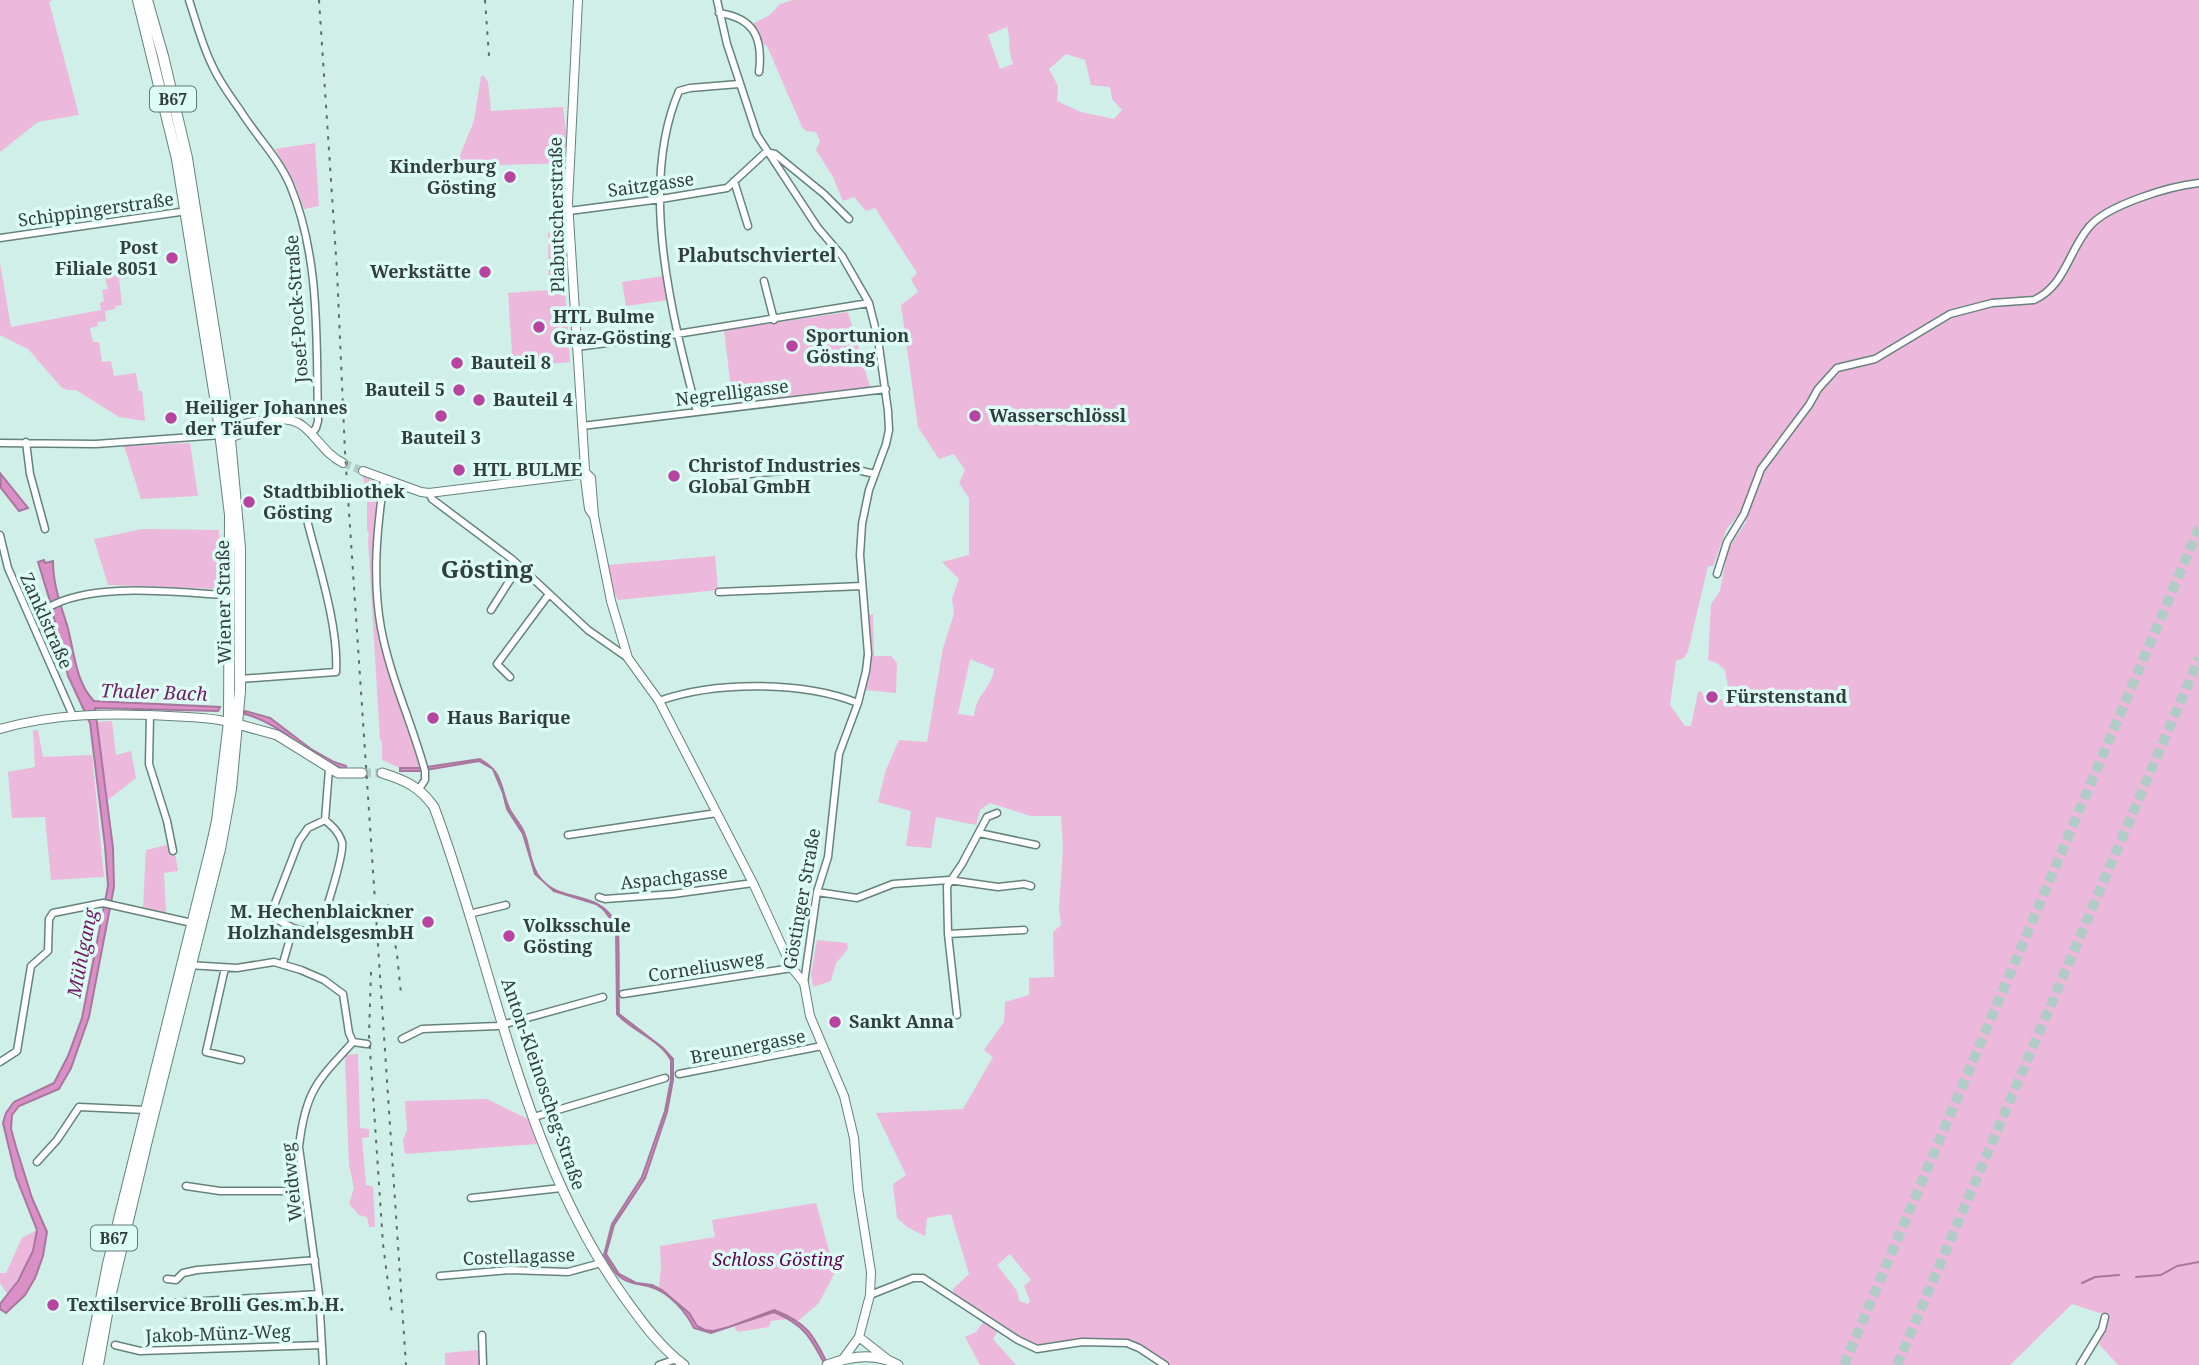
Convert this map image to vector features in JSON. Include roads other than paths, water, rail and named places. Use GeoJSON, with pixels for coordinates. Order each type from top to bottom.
{"type":"FeatureCollection","features":[{"type":"Feature","properties":{"kind":"main road","name":"Wiener Straße"},"geometry":{"type":"LineString","coordinates":[[138,0],[191,210]]}},
{"type":"Feature","properties":{"kind":"main road","name":"Wiener Straße"},"geometry":{"type":"LineString","coordinates":[[98,1365],[110,1297],[187,965],[192,923],[217,821],[240,679],[240,548],[236,485],[172,91],[147,0]]}},
{"type":"Feature","properties":{"kind":"main road","name":"Wiener Straße"},"geometry":{"type":"LineString","coordinates":[[88,1365],[107,1264],[146,1110],[226,820],[233,722],[226,434]]}},
{"type":"Feature","properties":{"kind":"main road"},"geometry":{"type":"LineString","coordinates":[[233,722],[277,735],[329,769],[346,775],[362,773]]}},
{"type":"Feature","properties":{"kind":"main road"},"geometry":{"type":"LineString","coordinates":[[382,773],[416,787]]}},
{"type":"Feature","properties":{"kind":"main road","name":"Anton-Kleinoscheg-Straße"},"geometry":{"type":"LineString","coordinates":[[416,787],[434,807],[534,1117],[561,1188],[601,1264],[645,1327],[680,1362]]}},
{"type":"Feature","properties":{"kind":"main road"},"geometry":{"type":"LineString","coordinates":[[829,1364],[843,1359],[887,1359],[898,1365]]}},
{"type":"Feature","properties":{"kind":"street","name":"Josef-Pock-Straße"},"geometry":{"type":"LineString","coordinates":[[189,0],[212,66],[241,113],[269,148],[289,183],[304,224],[311,258],[315,319],[318,421],[311,434]]}},
{"type":"Feature","properties":{"kind":"street","name":"Plabutscherstraße"},"geometry":{"type":"LineString","coordinates":[[578,0],[569,211],[576,347],[584,473],[591,478],[594,516],[614,615],[628,658],[659,701],[753,883],[792,968],[804,983]]}},
{"type":"Feature","properties":{"kind":"street","name":"Göstinger Straße"},"geometry":{"type":"LineString","coordinates":[[717,0],[739,84],[757,135],[818,228],[842,256],[869,303],[886,389],[889,430],[862,524],[862,586],[868,654],[864,685],[839,754],[828,857],[817,892],[804,983],[810,1016],[839,1080],[854,1138],[858,1189],[871,1272],[870,1295],[859,1337],[843,1359]]}},
{"type":"Feature","properties":{"kind":"street"},"geometry":{"type":"LineString","coordinates":[[719,13],[730,14],[751,27],[759,40],[761,51],[759,72]]}},
{"type":"Feature","properties":{"kind":"street"},"geometry":{"type":"LineString","coordinates":[[697,412],[677,334],[661,241],[661,199],[667,130],[679,91],[739,84]]}},
{"type":"Feature","properties":{"kind":"street"},"geometry":{"type":"LineString","coordinates":[[766,152],[775,154],[824,194],[849,219]]}},
{"type":"Feature","properties":{"kind":"street","name":"Saitzgasse"},"geometry":{"type":"LineString","coordinates":[[569,211],[727,188],[766,152]]}},
{"type":"Feature","properties":{"kind":"street"},"geometry":{"type":"LineString","coordinates":[[734,181],[748,226]]}},
{"type":"Feature","properties":{"kind":"street"},"geometry":{"type":"LineString","coordinates":[[1717,574],[1727,541],[1744,514],[1761,469],[1818,389],[1837,368],[1882,356],[1950,314],[1967,308],[2034,300],[2042,296],[2056,286],[2078,243],[2098,219],[2159,191],[2199,183]]}},
{"type":"Feature","properties":{"kind":"street","name":"Schippingerstraße"},"geometry":{"type":"LineString","coordinates":[[0,238],[191,210]]}},
{"type":"Feature","properties":{"kind":"street"},"geometry":{"type":"LineString","coordinates":[[764,281],[774,320]]}},
{"type":"Feature","properties":{"kind":"street"},"geometry":{"type":"LineString","coordinates":[[576,347],[774,320],[869,303]]}},
{"type":"Feature","properties":{"kind":"street","name":"Negrelligasse"},"geometry":{"type":"LineString","coordinates":[[582,426],[886,389]]}},
{"type":"Feature","properties":{"kind":"street"},"geometry":{"type":"LineString","coordinates":[[0,443],[92,444],[226,434],[268,421],[294,421],[311,434],[330,455],[343,463]]}},
{"type":"Feature","properties":{"kind":"street"},"geometry":{"type":"LineString","coordinates":[[26,442],[30,474],[45,529]]}},
{"type":"Feature","properties":{"kind":"street"},"geometry":{"type":"LineString","coordinates":[[726,476],[839,466],[875,474]]}},
{"type":"Feature","properties":{"kind":"street"},"geometry":{"type":"LineString","coordinates":[[363,471],[429,493],[584,473]]}},
{"type":"Feature","properties":{"kind":"street"},"geometry":{"type":"LineString","coordinates":[[384,480],[376,570],[381,630],[424,769],[425,780],[416,787]]}},
{"type":"Feature","properties":{"kind":"street"},"geometry":{"type":"LineString","coordinates":[[429,493],[432,499],[519,566],[588,630],[628,658]]}},
{"type":"Feature","properties":{"kind":"street"},"geometry":{"type":"LineString","coordinates":[[240,679],[336,672],[337,660],[331,620],[307,520]]}},
{"type":"Feature","properties":{"kind":"street","name":"Zanklstraße"},"geometry":{"type":"LineString","coordinates":[[0,535],[8,568],[73,716]]}},
{"type":"Feature","properties":{"kind":"street"},"geometry":{"type":"LineString","coordinates":[[491,610],[519,566]]}},
{"type":"Feature","properties":{"kind":"street"},"geometry":{"type":"LineString","coordinates":[[719,592],[862,586]]}},
{"type":"Feature","properties":{"kind":"street","name":"Zanklstraße"},"geometry":{"type":"LineString","coordinates":[[49,607],[60,601],[103,590],[117,591]]}},
{"type":"Feature","properties":{"kind":"street","name":"Wiener Straße"},"geometry":{"type":"LineString","coordinates":[[117,591],[230,595]]}},
{"type":"Feature","properties":{"kind":"street"},"geometry":{"type":"LineString","coordinates":[[510,677],[497,664],[550,594]]}},
{"type":"Feature","properties":{"kind":"street"},"geometry":{"type":"LineString","coordinates":[[659,701],[701,690],[771,686],[815,690],[858,703]]}},
{"type":"Feature","properties":{"kind":"street"},"geometry":{"type":"LineString","coordinates":[[150,714],[149,764],[167,821],[173,851]]}},
{"type":"Feature","properties":{"kind":"street"},"geometry":{"type":"LineString","coordinates":[[0,729],[38,720],[86,715],[199,716],[233,722]]}},
{"type":"Feature","properties":{"kind":"street"},"geometry":{"type":"LineString","coordinates":[[325,820],[329,769]]}},
{"type":"Feature","properties":{"kind":"street"},"geometry":{"type":"LineString","coordinates":[[568,835],[717,813]]}},
{"type":"Feature","properties":{"kind":"street"},"geometry":{"type":"LineString","coordinates":[[957,1015],[948,934],[947,886],[987,817],[997,813]]}},
{"type":"Feature","properties":{"kind":"street"},"geometry":{"type":"LineString","coordinates":[[325,820],[337,831],[343,844],[329,901],[317,934],[293,928],[270,916],[299,841],[308,828],[325,820]]}},
{"type":"Feature","properties":{"kind":"street"},"geometry":{"type":"LineString","coordinates":[[979,832],[1036,845]]}},
{"type":"Feature","properties":{"kind":"street"},"geometry":{"type":"LineString","coordinates":[[817,892],[857,898],[893,884],[949,880],[1000,888],[1024,884],[1031,887]]}},
{"type":"Feature","properties":{"kind":"street","name":"Aspachgasse"},"geometry":{"type":"LineString","coordinates":[[598,897],[605,899],[673,894],[753,883]]}},
{"type":"Feature","properties":{"kind":"street"},"geometry":{"type":"LineString","coordinates":[[0,1062],[17,1051],[31,966],[48,951],[50,916],[62,909],[103,902],[192,923]]}},
{"type":"Feature","properties":{"kind":"street"},"geometry":{"type":"LineString","coordinates":[[468,914],[506,905]]}},
{"type":"Feature","properties":{"kind":"street"},"geometry":{"type":"LineString","coordinates":[[282,963],[293,928]]}},
{"type":"Feature","properties":{"kind":"street"},"geometry":{"type":"LineString","coordinates":[[948,934],[1024,930]]}},
{"type":"Feature","properties":{"kind":"street"},"geometry":{"type":"LineString","coordinates":[[187,965],[225,968],[274,962],[324,980],[336,986],[343,994],[348,1033],[353,1042],[367,1044]]}},
{"type":"Feature","properties":{"kind":"street"},"geometry":{"type":"LineString","coordinates":[[225,968],[206,1053],[241,1060]]}},
{"type":"Feature","properties":{"kind":"street","name":"Corneliusweg"},"geometry":{"type":"LineString","coordinates":[[623,993],[792,968]]}},
{"type":"Feature","properties":{"kind":"street"},"geometry":{"type":"LineString","coordinates":[[402,1039],[422,1029],[504,1025],[603,997]]}},
{"type":"Feature","properties":{"kind":"street","name":"Weidweg"},"geometry":{"type":"LineString","coordinates":[[323,1365],[319,1294],[299,1147],[302,1122],[310,1094],[353,1042]]}},
{"type":"Feature","properties":{"kind":"street","name":"Breunergasse"},"geometry":{"type":"LineString","coordinates":[[678,1074],[822,1046]]}},
{"type":"Feature","properties":{"kind":"street"},"geometry":{"type":"LineString","coordinates":[[534,1117],[665,1077]]}},
{"type":"Feature","properties":{"kind":"street"},"geometry":{"type":"LineString","coordinates":[[37,1162],[57,1140],[76,1106],[146,1110]]}},
{"type":"Feature","properties":{"kind":"street"},"geometry":{"type":"LineString","coordinates":[[186,1186],[220,1191],[304,1191]]}},
{"type":"Feature","properties":{"kind":"street"},"geometry":{"type":"LineString","coordinates":[[471,1199],[561,1188]]}},
{"type":"Feature","properties":{"kind":"street"},"geometry":{"type":"LineString","coordinates":[[167,1279],[176,1280],[183,1273],[197,1270],[315,1260]]}},
{"type":"Feature","properties":{"kind":"street","name":"Costellagasse"},"geometry":{"type":"LineString","coordinates":[[440,1276],[510,1270],[568,1272],[601,1264]]}},
{"type":"Feature","properties":{"kind":"street"},"geometry":{"type":"LineString","coordinates":[[870,1295],[913,1278],[923,1278],[1018,1340],[1037,1349],[1082,1342],[1127,1343],[1165,1365]]}},
{"type":"Feature","properties":{"kind":"street"},"geometry":{"type":"LineString","coordinates":[[172,1303],[319,1294]]}},
{"type":"Feature","properties":{"kind":"street"},"geometry":{"type":"LineString","coordinates":[[2080,1365],[2102,1329],[2105,1317]]}},
{"type":"Feature","properties":{"kind":"street"},"geometry":{"type":"LineString","coordinates":[[482,1335],[483,1365]]}},
{"type":"Feature","properties":{"kind":"street"},"geometry":{"type":"LineString","coordinates":[[859,1337],[887,1359]]}},
{"type":"Feature","properties":{"kind":"street","name":"Jakob-Münz-Weg"},"geometry":{"type":"LineString","coordinates":[[115,1345],[140,1351],[322,1345]]}},
{"type":"Feature","properties":{"kind":"street"},"geometry":{"type":"LineString","coordinates":[[661,1365],[680,1362]]}},
{"type":"Feature","properties":{"kind":"waterway"},"geometry":{"type":"LineString","coordinates":[[2136,1277],[2161,1275],[2177,1266],[2199,1262]]}},
{"type":"Feature","properties":{"kind":"waterway"},"geometry":{"type":"LineString","coordinates":[[2082,1283],[2095,1277],[2119,1275]]}},
{"type":"Feature","properties":{"kind":"tunnel"},"geometry":{"type":"LineString","coordinates":[[343,463],[363,471]]}},
{"type":"Feature","properties":{"kind":"tunnel"},"geometry":{"type":"LineString","coordinates":[[1844,1365],[2199,528]]}},
{"type":"Feature","properties":{"kind":"tunnel"},"geometry":{"type":"LineString","coordinates":[[1897,1365],[2199,658]]}},
{"type":"Feature","properties":{"kind":"tunnel"},"geometry":{"type":"LineString","coordinates":[[362,773],[382,773]]}},
{"type":"Feature","properties":{"kind":"railway"},"geometry":{"type":"LineString","coordinates":[[319,0],[337,271],[345,452],[406,1365]]}},
{"type":"Feature","properties":{"kind":"railway"},"geometry":{"type":"LineString","coordinates":[[485,0],[489,56]]}},
{"type":"Feature","properties":{"kind":"railway"},"geometry":{"type":"LineString","coordinates":[[388,904],[401,994]]}},
{"type":"Feature","properties":{"kind":"railway"},"geometry":{"type":"LineString","coordinates":[[371,972],[369,1035],[383,1244],[392,1314]]}},
{"type":"Feature","properties":{"kind":"place","name":"Kinderburg Gösting"},"geometry":{"type":"Point","coordinates":[510,177]}},
{"type":"Feature","properties":{"kind":"place","name":"Post Filiale 8051"},"geometry":{"type":"Point","coordinates":[172,258]}},
{"type":"Feature","properties":{"kind":"place","name":"Werkstätte"},"geometry":{"type":"Point","coordinates":[485,272]}},
{"type":"Feature","properties":{"kind":"place","name":"HTL Bulme Graz-Gösting"},"geometry":{"type":"Point","coordinates":[539,327]}},
{"type":"Feature","properties":{"kind":"place","name":"Sportunion Gösting"},"geometry":{"type":"Point","coordinates":[792,346]}},
{"type":"Feature","properties":{"kind":"place","name":"Bauteil 8"},"geometry":{"type":"Point","coordinates":[457,363]}},
{"type":"Feature","properties":{"kind":"place","name":"Bauteil 5"},"geometry":{"type":"Point","coordinates":[459,390]}},
{"type":"Feature","properties":{"kind":"place","name":"Bauteil 4"},"geometry":{"type":"Point","coordinates":[479,400]}},
{"type":"Feature","properties":{"kind":"place","name":"Bauteil 3"},"geometry":{"type":"Point","coordinates":[441,416]}},
{"type":"Feature","properties":{"kind":"place","name":"Wasserschlössl"},"geometry":{"type":"Point","coordinates":[975,416]}},
{"type":"Feature","properties":{"kind":"place","name":"Heiliger Johannes der Täufer"},"geometry":{"type":"Point","coordinates":[171,418]}},
{"type":"Feature","properties":{"kind":"place","name":"HTL BULME"},"geometry":{"type":"Point","coordinates":[459,470]}},
{"type":"Feature","properties":{"kind":"place","name":"Christof Industries Global GmbH"},"geometry":{"type":"Point","coordinates":[674,476]}},
{"type":"Feature","properties":{"kind":"place","name":"Stadtbibliothek Gösting"},"geometry":{"type":"Point","coordinates":[249,502]}},
{"type":"Feature","properties":{"kind":"place","name":"Fürstenstand"},"geometry":{"type":"Point","coordinates":[1712,697]}},
{"type":"Feature","properties":{"kind":"place","name":"Haus Barique"},"geometry":{"type":"Point","coordinates":[433,718]}},
{"type":"Feature","properties":{"kind":"place","name":"M. Hechenblaickner HolzhandelsgesmbH"},"geometry":{"type":"Point","coordinates":[428,922]}},
{"type":"Feature","properties":{"kind":"place","name":"Volksschule Gösting"},"geometry":{"type":"Point","coordinates":[509,936]}},
{"type":"Feature","properties":{"kind":"place","name":"Sankt Anna"},"geometry":{"type":"Point","coordinates":[835,1022]}},
{"type":"Feature","properties":{"kind":"place","name":"Textilservice Brolli Ges.m.b.H."},"geometry":{"type":"Point","coordinates":[53,1305]}},
{"type":"Feature","properties":{"kind":"district","name":"Plabutschviertel"},"geometry":{"type":"Point","coordinates":[757,255]}},
{"type":"Feature","properties":{"kind":"district","name":"Gösting"},"geometry":{"type":"Point","coordinates":[487,570]}},
{"type":"Feature","properties":{"kind":"water label","name":"Thaler Bach"},"geometry":{"type":"Point","coordinates":[154,692]}},
{"type":"Feature","properties":{"kind":"water label","name":"Mühlgang"},"geometry":{"type":"Point","coordinates":[82,953]}},
{"type":"Feature","properties":{"kind":"park label","name":"Schloss Gösting"},"geometry":{"type":"Point","coordinates":[778,1260]}}]}
